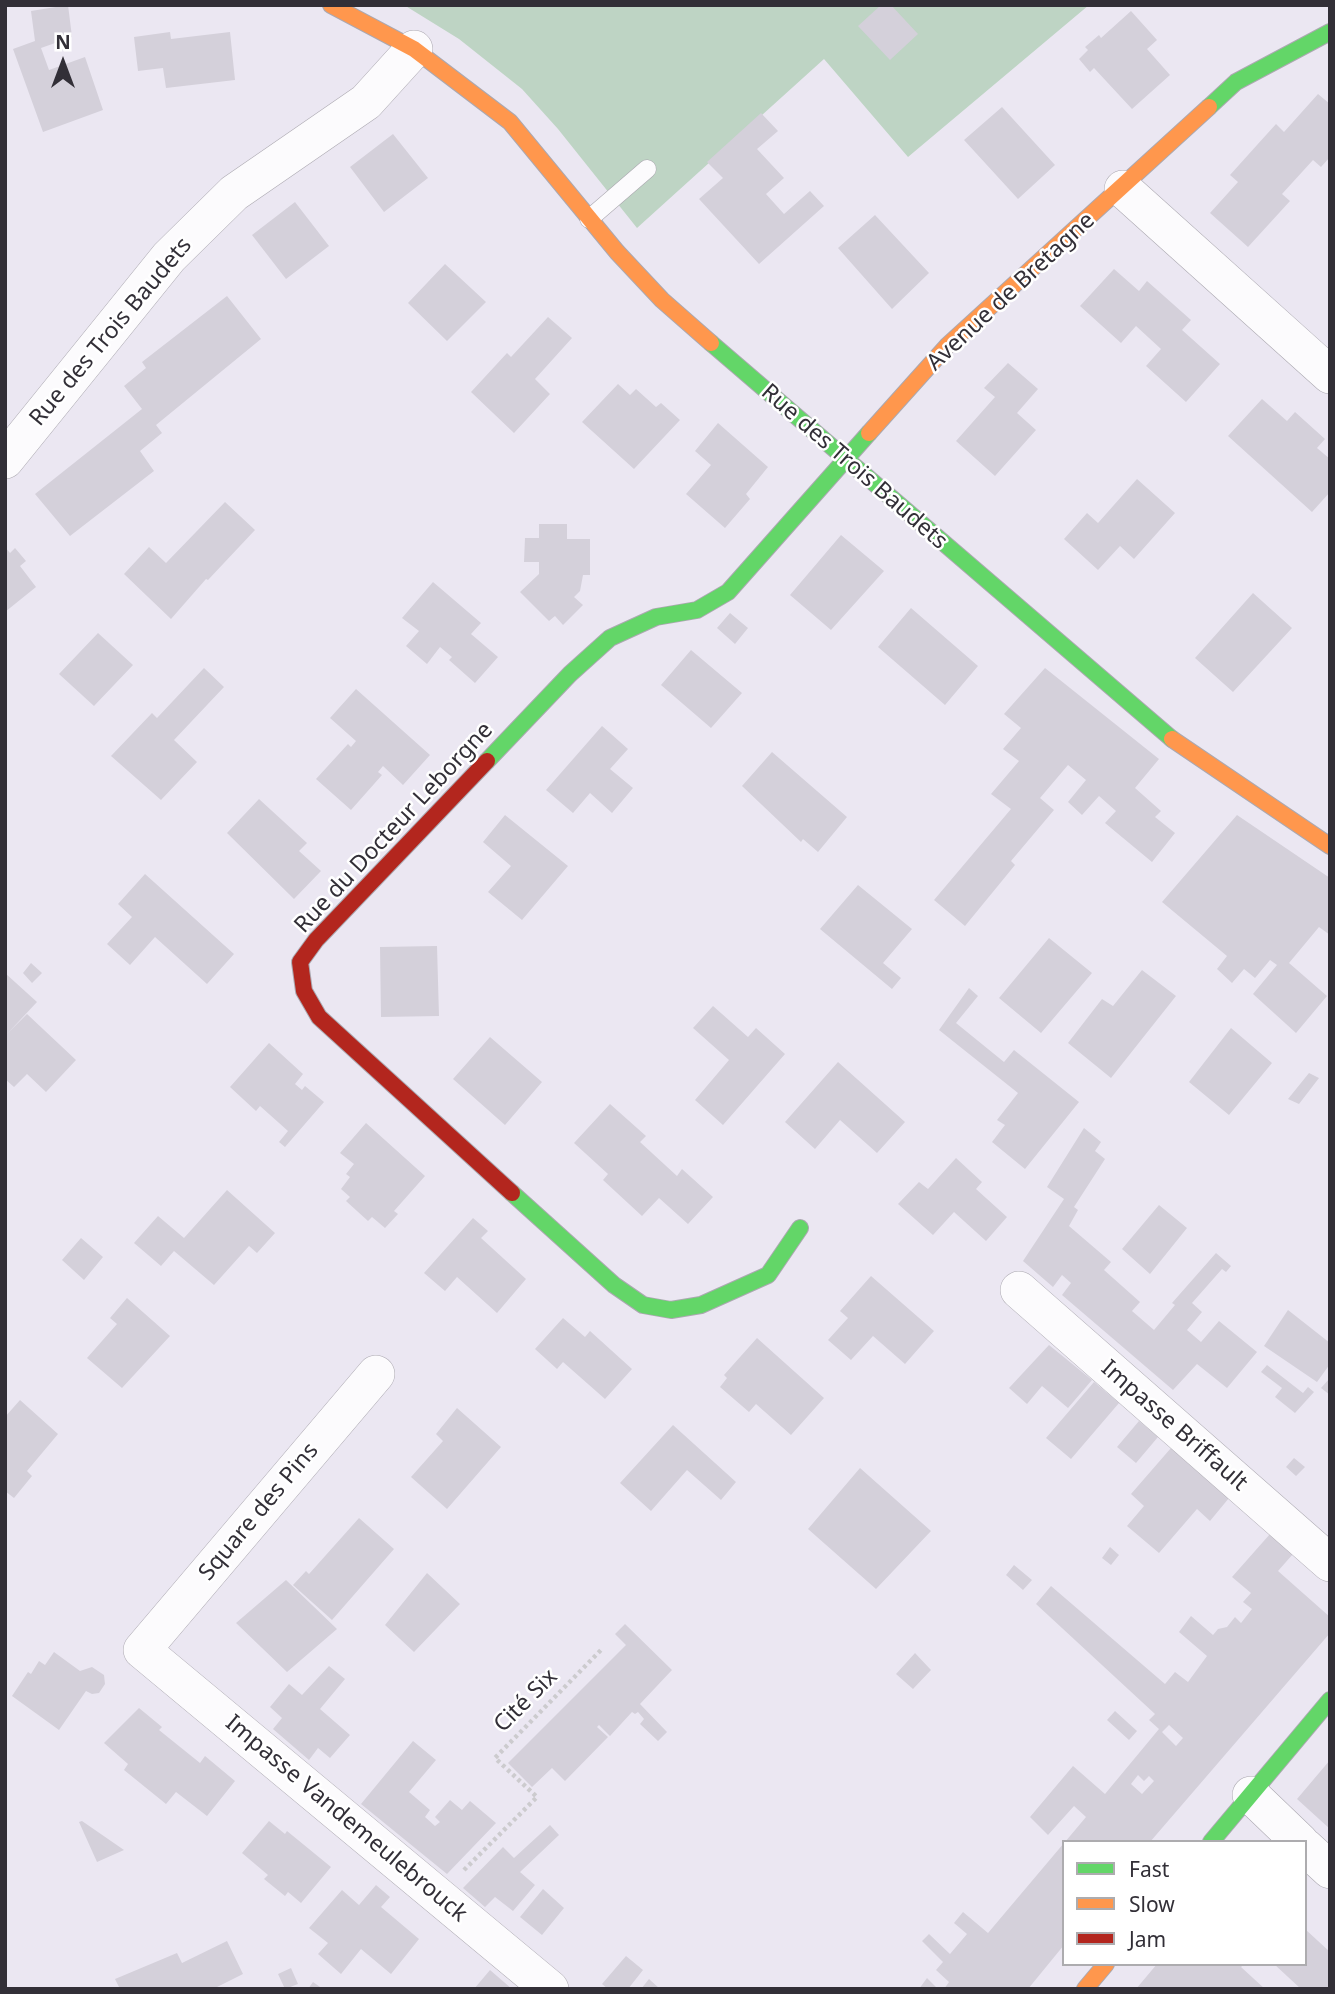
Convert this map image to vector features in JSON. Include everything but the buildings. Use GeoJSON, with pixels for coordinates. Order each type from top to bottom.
{"type":"FeatureCollection","features":[{"type":"Feature","properties":{"kind":"street","name":"Rue des Trois Baudets"},"geometry":{"type":"LineString","coordinates":[[331,5],[414,49],[454,76],[510,122],[589,219],[662,300],[1117,695],[1180,746],[1330,846]]}},
{"type":"Feature","properties":{"kind":"street","name":"Avenue de Bretagne"},"geometry":{"type":"LineString","coordinates":[[847,461],[947,346],[1123,190],[1236,82],[1330,32]]}},
{"type":"Feature","properties":{"kind":"street","name":"Rue des Trois Baudets"},"geometry":{"type":"LineString","coordinates":[[5,460],[169,257],[234,193],[366,102],[414,49]]}},
{"type":"Feature","properties":{"kind":"street"},"geometry":{"type":"LineString","coordinates":[[1123,190],[1330,375]]}},
{"type":"Feature","properties":{"kind":"street","name":"Rue du Docteur Leborgne"},"geometry":{"type":"LineString","coordinates":[[800,1228],[768,1275],[701,1305],[671,1310],[643,1305],[614,1285],[342,1041],[319,1017],[304,991],[300,962],[316,940],[570,674],[610,638],[656,617],[697,610],[728,592],[847,461]]}},
{"type":"Feature","properties":{"kind":"street","name":"Impasse Briffault"},"geometry":{"type":"LineString","coordinates":[[1019,1290],[1330,1563]]}},
{"type":"Feature","properties":{"kind":"street","name":"Square des Pins"},"geometry":{"type":"LineString","coordinates":[[142,1650],[376,1374]]}},
{"type":"Feature","properties":{"kind":"street","name":"Impasse Vandemeulebrouck"},"geometry":{"type":"LineString","coordinates":[[142,1650],[550,1989]]}},
{"type":"Feature","properties":{"kind":"street"},"geometry":{"type":"LineString","coordinates":[[1213,1840],[1330,1700]]}},
{"type":"Feature","properties":{"kind":"street"},"geometry":{"type":"LineString","coordinates":[[1251,1796],[1298,1840]]}},
{"type":"Feature","properties":{"kind":"street"},"geometry":{"type":"LineString","coordinates":[[1307,1849],[1330,1870]]}},
{"type":"Feature","properties":{"kind":"street"},"geometry":{"type":"LineString","coordinates":[[1085,1989],[1104,1966]]}},
{"type":"Feature","properties":{"kind":"lane"},"geometry":{"type":"LineString","coordinates":[[589,219],[647,169]]}},
{"type":"Feature","properties":{"kind":"path","name":"Cité Six"},"geometry":{"type":"LineString","coordinates":[[439,1895],[537,1797],[495,1758],[603,1649]]}},
{"type":"Feature","properties":{"kind":"green space"},"geometry":{"type":"Polygon","coordinates":[[[404,5],[1089,5],[908,157],[824,59],[637,228],[558,129],[522,89],[459,39],[404,5]]]}},
{"type":"Feature","properties":{"kind":"traffic: fast"},"geometry":{"type":"LineString","coordinates":[[1209,107],[1236,82],[1330,32]]}},
{"type":"Feature","properties":{"kind":"traffic: fast"},"geometry":{"type":"LineString","coordinates":[[711,343],[1172,739]]}},
{"type":"Feature","properties":{"kind":"traffic: fast"},"geometry":{"type":"LineString","coordinates":[[487,761],[570,674],[610,638],[656,617],[697,610],[728,592],[869,433]]}},
{"type":"Feature","properties":{"kind":"traffic: fast"},"geometry":{"type":"LineString","coordinates":[[512,1193],[614,1285],[643,1305],[671,1310],[701,1305],[768,1275],[800,1228]]}},
{"type":"Feature","properties":{"kind":"traffic: fast"},"geometry":{"type":"LineString","coordinates":[[1213,1840],[1330,1700]]}},
{"type":"Feature","properties":{"kind":"traffic: slow"},"geometry":{"type":"LineString","coordinates":[[331,5],[414,49],[510,122],[617,252],[662,300],[711,343]]}},
{"type":"Feature","properties":{"kind":"traffic: slow"},"geometry":{"type":"LineString","coordinates":[[869,433],[947,346],[1209,107]]}},
{"type":"Feature","properties":{"kind":"traffic: slow"},"geometry":{"type":"LineString","coordinates":[[1172,739],[1330,846]]}},
{"type":"Feature","properties":{"kind":"traffic: slow"},"geometry":{"type":"LineString","coordinates":[[1085,1989],[1104,1966]]}},
{"type":"Feature","properties":{"kind":"traffic: jam"},"geometry":{"type":"LineString","coordinates":[[487,761],[316,940],[300,962],[304,991],[319,1017],[512,1193]]}}]}
